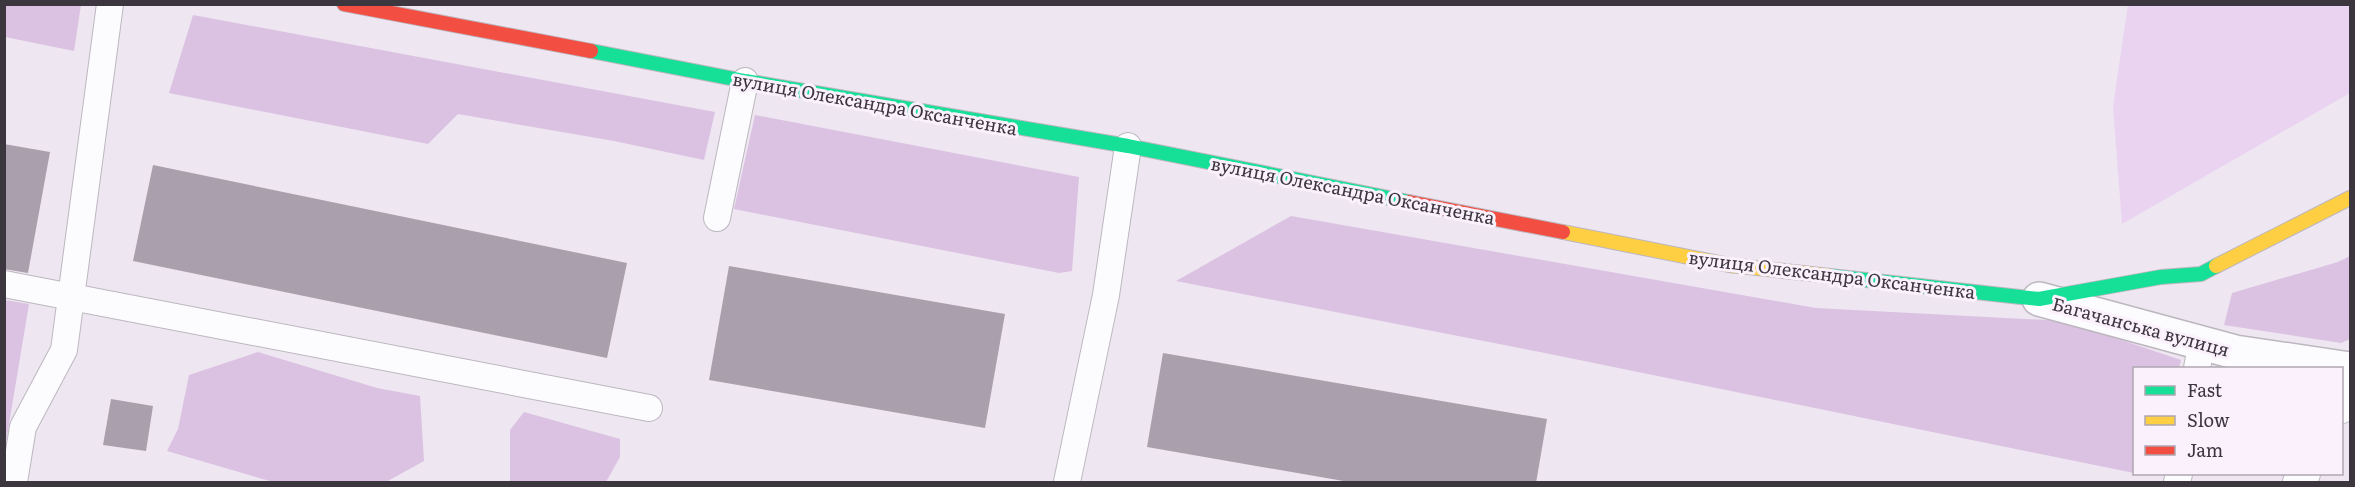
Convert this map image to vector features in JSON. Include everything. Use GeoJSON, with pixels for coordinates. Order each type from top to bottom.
{"type":"FeatureCollection","features":[{"type":"Feature","properties":{"kind":"street","name":"вулиця Олександра Оксанченка"},"geometry":{"type":"LineString","coordinates":[[344,4],[745,81],[1128,146],[1729,264],[2039,299],[2161,278],[2201,274],[2350,198]]}},
{"type":"Feature","properties":{"kind":"street","name":"Багачанська вулиця"},"geometry":{"type":"LineString","coordinates":[[2039,299],[2199,355],[2235,352],[2336,367]]}},
{"type":"Feature","properties":{"kind":"lane"},"geometry":{"type":"LineString","coordinates":[[14,483],[23,428],[64,350],[110,4]]}},
{"type":"Feature","properties":{"kind":"lane"},"geometry":{"type":"LineString","coordinates":[[717,218],[745,81]]}},
{"type":"Feature","properties":{"kind":"lane"},"geometry":{"type":"LineString","coordinates":[[1067,483],[1106,295],[1128,146]]}},
{"type":"Feature","properties":{"kind":"lane"},"geometry":{"type":"LineString","coordinates":[[4,284],[649,408]]}},
{"type":"Feature","properties":{"kind":"lane"},"geometry":{"type":"LineString","coordinates":[[2343,406],[2350,379]]}},
{"type":"Feature","properties":{"kind":"shaded area"},"geometry":{"type":"Polygon","coordinates":[[[2128,4],[2350,5],[2350,93],[2122,224],[2113,107],[2128,4]]]}},
{"type":"Feature","properties":{"kind":"shaded area"},"geometry":{"type":"Polygon","coordinates":[[[4,5],[81,5],[74,51],[5,37],[4,5]]]}},
{"type":"Feature","properties":{"kind":"shaded area"},"geometry":{"type":"Polygon","coordinates":[[[193,15],[715,112],[704,160],[614,141],[458,114],[428,144],[169,93],[193,15]]]}},
{"type":"Feature","properties":{"kind":"shaded area"},"geometry":{"type":"Polygon","coordinates":[[[755,115],[1079,177],[1072,271],[1059,273],[734,209],[755,115]]]}},
{"type":"Feature","properties":{"kind":"shaded area"},"geometry":{"type":"Polygon","coordinates":[[[1291,216],[1816,308],[2065,321],[2181,360],[2179,367],[2133,367],[2133,473],[1545,353],[1176,281],[1291,216]]]}},
{"type":"Feature","properties":{"kind":"shaded area"},"geometry":{"type":"Polygon","coordinates":[[[2350,256],[2350,339],[2341,343],[2224,325],[2232,293],[2338,262],[2350,256]]]}},
{"type":"Feature","properties":{"kind":"shaded area"},"geometry":{"type":"Polygon","coordinates":[[[4,300],[29,304],[5,448],[4,300]]]}},
{"type":"Feature","properties":{"kind":"shaded area"},"geometry":{"type":"Polygon","coordinates":[[[258,352],[377,388],[420,396],[424,461],[386,482],[273,482],[167,451],[178,429],[189,375],[258,352]]]}},
{"type":"Feature","properties":{"kind":"shaded area"},"geometry":{"type":"Polygon","coordinates":[[[524,412],[620,439],[620,457],[606,482],[510,482],[510,430],[524,412]]]}},
{"type":"Feature","properties":{"kind":"building"},"geometry":{"type":"Polygon","coordinates":[[[4,144],[50,152],[28,273],[4,269],[4,144]]]}},
{"type":"Feature","properties":{"kind":"building"},"geometry":{"type":"Polygon","coordinates":[[[153,165],[627,263],[607,358],[133,261],[153,165]]]}},
{"type":"Feature","properties":{"kind":"building"},"geometry":{"type":"Polygon","coordinates":[[[729,266],[1005,314],[985,428],[709,380],[729,266]]]}},
{"type":"Feature","properties":{"kind":"building"},"geometry":{"type":"Polygon","coordinates":[[[1163,353],[1547,419],[1536,483],[1355,483],[1147,447],[1163,353]]]}},
{"type":"Feature","properties":{"kind":"building"},"geometry":{"type":"Polygon","coordinates":[[[111,399],[153,406],[146,451],[103,445],[111,399]]]}},
{"type":"Feature","properties":{"kind":"traffic: fast"},"geometry":{"type":"LineString","coordinates":[[591,51],[745,81],[1128,146],[1409,202]]}},
{"type":"Feature","properties":{"kind":"traffic: fast"},"geometry":{"type":"LineString","coordinates":[[1830,276],[2039,299],[2161,277],[2201,274],[2216,266]]}},
{"type":"Feature","properties":{"kind":"traffic: slow"},"geometry":{"type":"LineString","coordinates":[[2216,266],[2350,198]]}},
{"type":"Feature","properties":{"kind":"traffic: slow"},"geometry":{"type":"LineString","coordinates":[[1563,232],[1729,265],[1830,276]]}},
{"type":"Feature","properties":{"kind":"traffic: jam"},"geometry":{"type":"LineString","coordinates":[[344,4],[591,51]]}},
{"type":"Feature","properties":{"kind":"traffic: jam"},"geometry":{"type":"LineString","coordinates":[[1409,202],[1563,232]]}}]}
